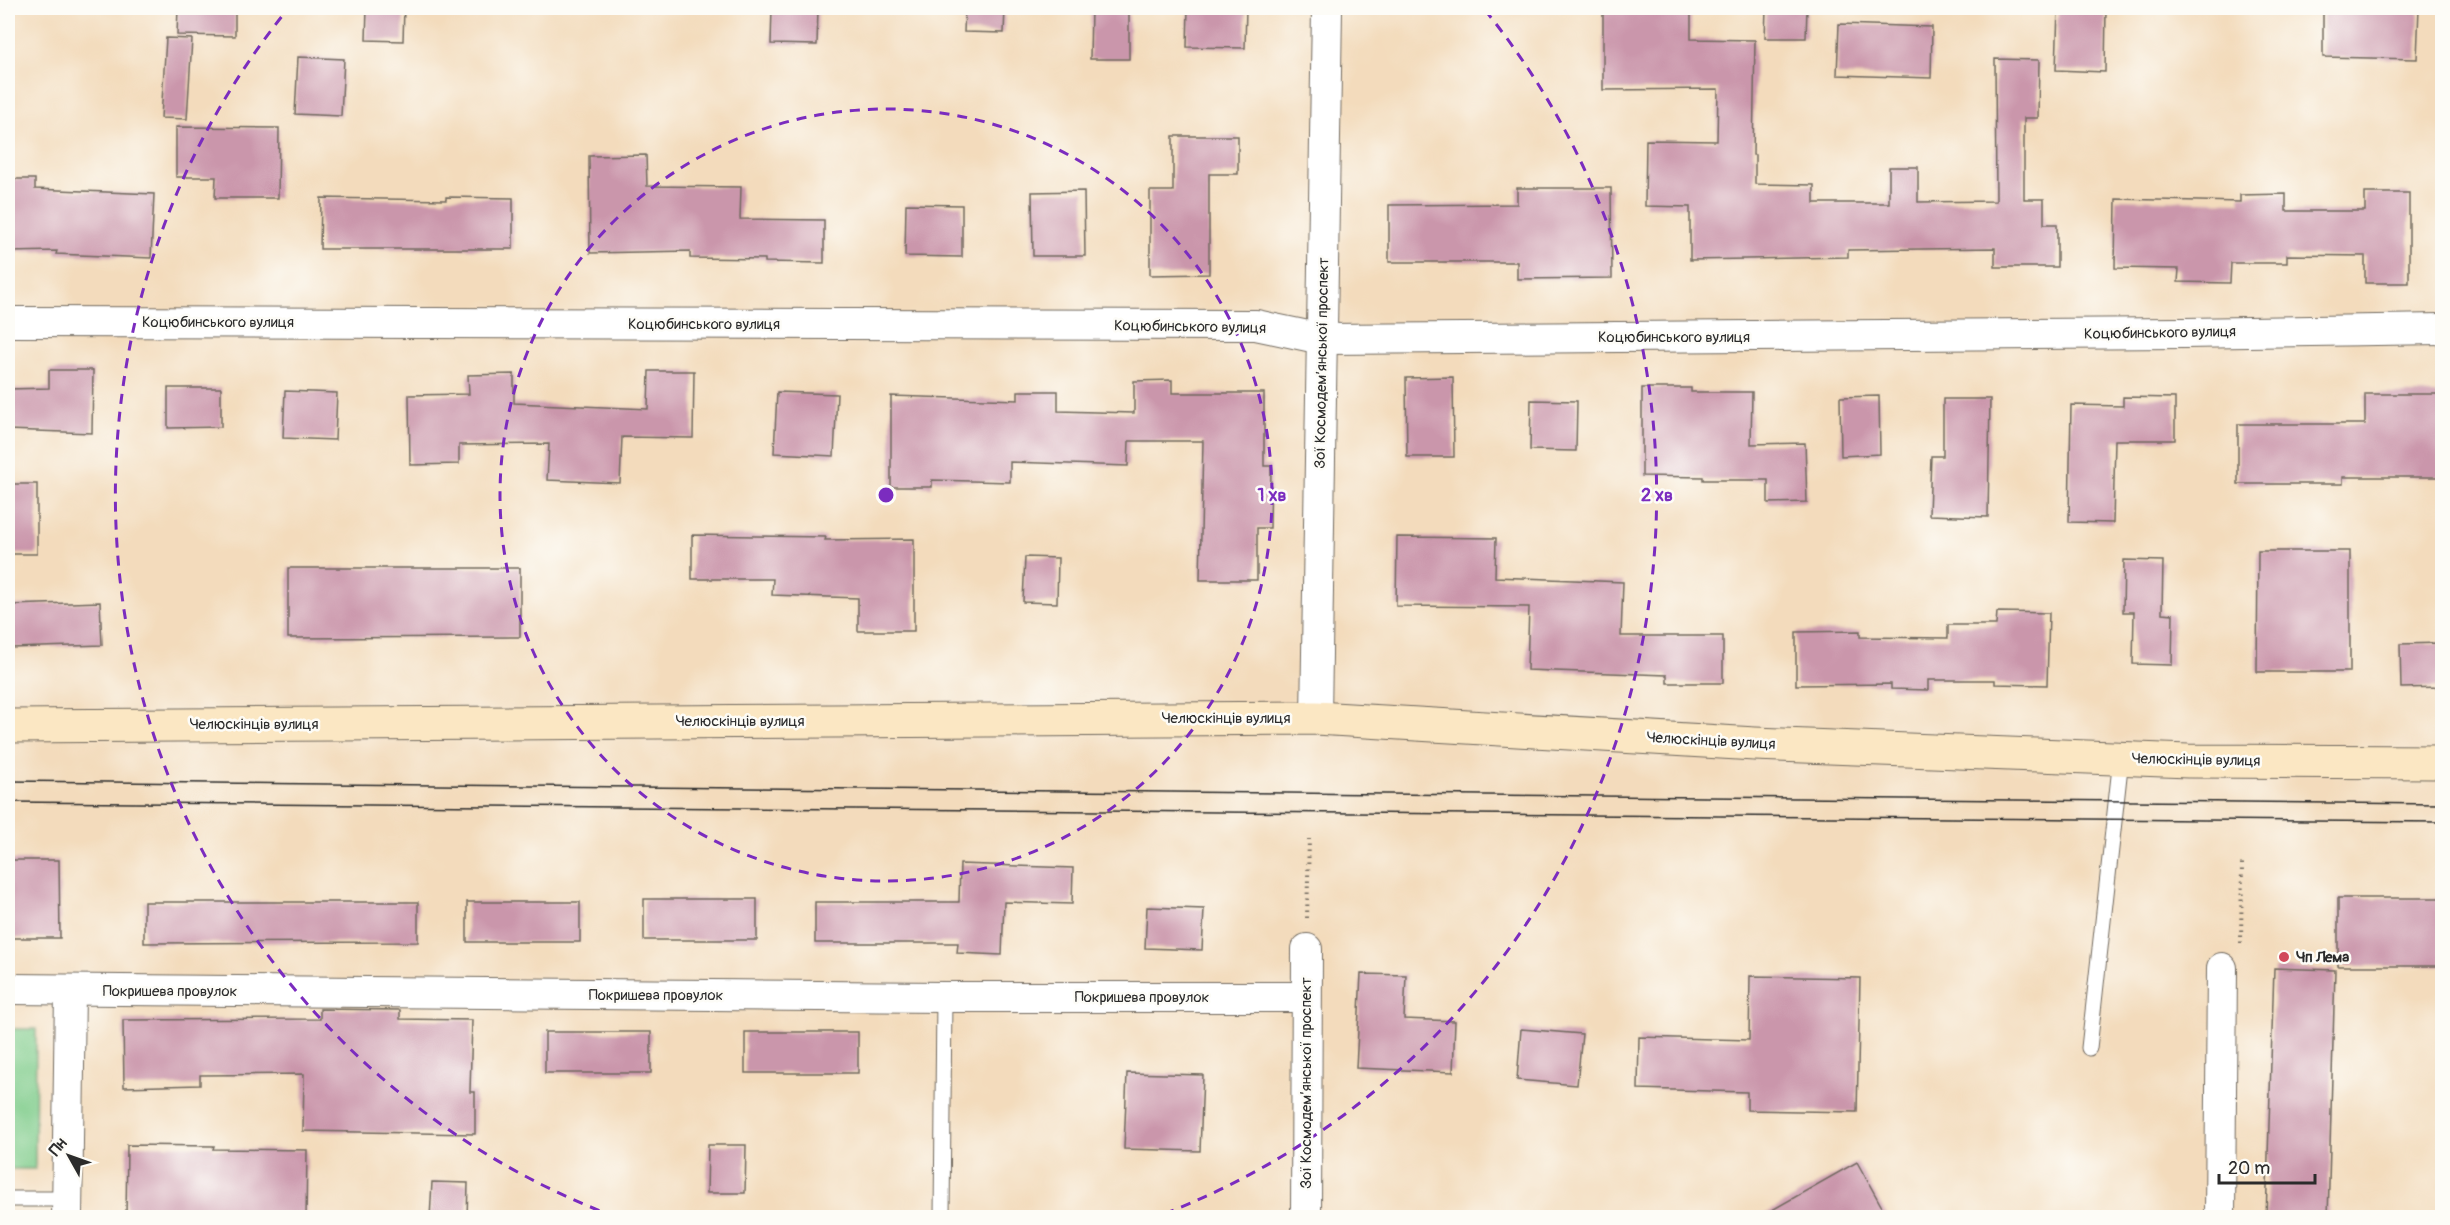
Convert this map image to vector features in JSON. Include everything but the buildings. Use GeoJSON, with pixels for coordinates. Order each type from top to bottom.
{"type":"FeatureCollection","features":[{"type":"Feature","properties":{"kind":"main road","name":"Челюскінців вулиця"},"geometry":{"type":"LineString","coordinates":[[8,726],[1316,718],[1755,744],[2188,761],[2442,762]]}},
{"type":"Feature","properties":{"kind":"street","name":"Зої Космодем’янської проспект"},"geometry":{"type":"LineString","coordinates":[[1316,718],[1328,8]]}},
{"type":"Feature","properties":{"kind":"street","name":"Коцюбинського вулиця"},"geometry":{"type":"LineString","coordinates":[[8,322],[1256,325],[1322,339],[2442,329]]}},
{"type":"Feature","properties":{"kind":"street","name":"Зої Космодем’янської проспект"},"geometry":{"type":"LineString","coordinates":[[1306,1218],[1305,997],[1307,949]]}},
{"type":"Feature","properties":{"kind":"street"},"geometry":{"type":"LineString","coordinates":[[2220,1218],[2222,969]]}},
{"type":"Feature","properties":{"kind":"street","name":"Покришева провулок"},"geometry":{"type":"LineString","coordinates":[[8,989],[944,998],[1305,997]]}},
{"type":"Feature","properties":{"kind":"street"},"geometry":{"type":"LineString","coordinates":[[67,1208],[70,990]]}},
{"type":"Feature","properties":{"kind":"lane"},"geometry":{"type":"LineString","coordinates":[[2089,1048],[2121,758]]}},
{"type":"Feature","properties":{"kind":"lane"},"geometry":{"type":"LineString","coordinates":[[942,1218],[944,998]]}},
{"type":"Feature","properties":{"kind":"lane"},"geometry":{"type":"LineString","coordinates":[[8,1199],[67,1208]]}},
{"type":"Feature","properties":{"kind":"path"},"geometry":{"type":"LineString","coordinates":[[1307,949],[1309,839]]}},
{"type":"Feature","properties":{"kind":"green space"},"geometry":{"type":"Polygon","coordinates":[[[8,1029],[36,1029],[35,1169],[8,1169],[8,1029]]]}},
{"type":"Feature","properties":{"kind":"tram line"},"geometry":{"type":"LineString","coordinates":[[8,781],[2442,804]]}},
{"type":"Feature","properties":{"kind":"tram line"},"geometry":{"type":"LineString","coordinates":[[8,802],[2442,822]]}},
{"type":"Feature","properties":{"kind":"place","name":"Чп Лема"},"geometry":{"type":"Point","coordinates":[2284,957]}}]}
